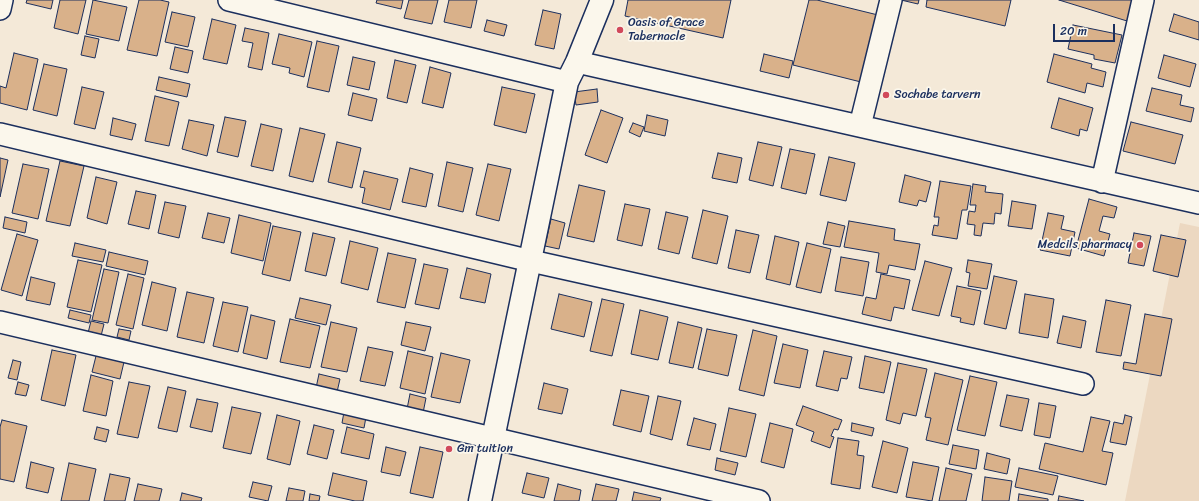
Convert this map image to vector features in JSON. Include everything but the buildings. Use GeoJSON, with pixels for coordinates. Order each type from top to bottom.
{"type":"FeatureCollection","features":[{"type":"Feature","properties":{"kind":"main road"},"geometry":{"type":"LineString","coordinates":[[480,501],[567,82],[577,62],[602,0]]}},
{"type":"Feature","properties":{"kind":"street"},"geometry":{"type":"LineString","coordinates":[[0,9],[2,0]]}},
{"type":"Feature","properties":{"kind":"street"},"geometry":{"type":"LineString","coordinates":[[229,0],[567,82]]}},
{"type":"Feature","properties":{"kind":"street"},"geometry":{"type":"LineString","coordinates":[[860,126],[891,0]]}},
{"type":"Feature","properties":{"kind":"street"},"geometry":{"type":"LineString","coordinates":[[1102,182],[1143,0]]}},
{"type":"Feature","properties":{"kind":"street"},"geometry":{"type":"LineString","coordinates":[[577,62],[1199,203]]}},
{"type":"Feature","properties":{"kind":"street"},"geometry":{"type":"LineString","coordinates":[[0,134],[531,261],[1083,384]]}},
{"type":"Feature","properties":{"kind":"street"},"geometry":{"type":"LineString","coordinates":[[0,322],[759,501]]}},
{"type":"Feature","properties":{"kind":"shaded area"},"geometry":{"type":"Polygon","coordinates":[[[1180,223],[1199,227],[1199,501],[1125,501],[1180,223]]]}},
{"type":"Feature","properties":{"kind":"place","name":"Oasis of Grace Tabernacle"},"geometry":{"type":"Point","coordinates":[620,30]}},
{"type":"Feature","properties":{"kind":"place","name":"Sochabe tarvern"},"geometry":{"type":"Point","coordinates":[886,95]}},
{"type":"Feature","properties":{"kind":"place","name":"Medcils pharmacy"},"geometry":{"type":"Point","coordinates":[1140,245]}},
{"type":"Feature","properties":{"kind":"place","name":"Gm tuition"},"geometry":{"type":"Point","coordinates":[449,449]}}]}
